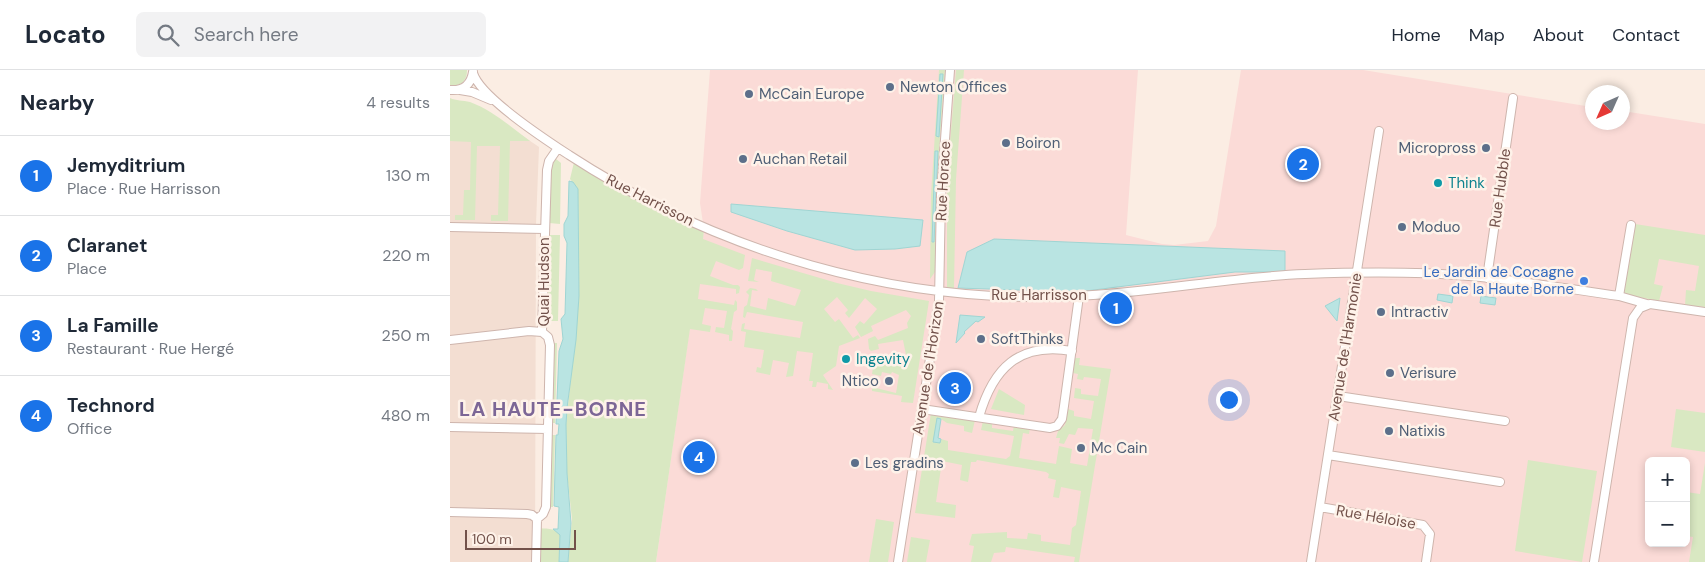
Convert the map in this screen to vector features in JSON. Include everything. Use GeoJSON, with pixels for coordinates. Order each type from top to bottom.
{"type":"FeatureCollection","features":[{"type":"Feature","properties":{"kind":"street","name":"Rue Horace"},"geometry":{"type":"LineString","coordinates":[[939,292],[941,195],[950,70]]}},
{"type":"Feature","properties":{"kind":"street","name":"Rue Harrisson"},"geometry":{"type":"LineString","coordinates":[[473,72],[478,84],[500,105],[558,148],[606,178],[655,205],[704,228],[738,241],[793,260],[844,274],[939,292],[993,296],[1079,296],[1301,274],[1411,273],[1487,278],[1619,296],[1647,304],[1705,312]]}},
{"type":"Feature","properties":{"kind":"street"},"geometry":{"type":"LineString","coordinates":[[454,90],[469,84],[473,72]]}},
{"type":"Feature","properties":{"kind":"street","name":"Rue Harrisson"},"geometry":{"type":"LineString","coordinates":[[454,90],[481,95],[500,105]]}},
{"type":"Feature","properties":{"kind":"street","name":"Rue Hubble"},"geometry":{"type":"LineString","coordinates":[[1487,278],[1513,98]]}},
{"type":"Feature","properties":{"kind":"street","name":"Avenue de l'Harmonie"},"geometry":{"type":"LineString","coordinates":[[1311,562],[1379,131]]}},
{"type":"Feature","properties":{"kind":"street","name":"Quai Hudson"},"geometry":{"type":"LineString","coordinates":[[536,562],[537,519],[543,514],[546,507],[548,429],[550,345],[548,337],[542,332],[544,229],[548,165],[558,148]]}},
{"type":"Feature","properties":{"kind":"street"},"geometry":{"type":"LineString","coordinates":[[1619,296],[1631,225]]}},
{"type":"Feature","properties":{"kind":"street"},"geometry":{"type":"LineString","coordinates":[[450,228],[544,229]]}},
{"type":"Feature","properties":{"kind":"street","name":"Avenue de l'Horizon"},"geometry":{"type":"LineString","coordinates":[[898,562],[939,292]]}},
{"type":"Feature","properties":{"kind":"street"},"geometry":{"type":"LineString","coordinates":[[922,409],[1050,428],[1058,426],[1062,419],[1079,296]]}},
{"type":"Feature","properties":{"kind":"street"},"geometry":{"type":"LineString","coordinates":[[1594,562],[1631,327],[1635,314],[1647,304]]}},
{"type":"Feature","properties":{"kind":"street"},"geometry":{"type":"LineString","coordinates":[[450,340],[529,331],[542,332]]}},
{"type":"Feature","properties":{"kind":"street"},"geometry":{"type":"LineString","coordinates":[[979,416],[992,384],[1011,362],[1022,355],[1036,350],[1072,351]]}},
{"type":"Feature","properties":{"kind":"street"},"geometry":{"type":"LineString","coordinates":[[1338,396],[1505,421]]}},
{"type":"Feature","properties":{"kind":"street"},"geometry":{"type":"LineString","coordinates":[[450,427],[548,429]]}},
{"type":"Feature","properties":{"kind":"street"},"geometry":{"type":"LineString","coordinates":[[1328,455],[1500,482]]}},
{"type":"Feature","properties":{"kind":"street","name":"Rue Héloise"},"geometry":{"type":"LineString","coordinates":[[1320,507],[1423,525],[1428,530],[1430,538],[1426,562]]}},
{"type":"Feature","properties":{"kind":"street"},"geometry":{"type":"LineString","coordinates":[[450,512],[527,514],[537,519]]}},
{"type":"Feature","properties":{"kind":"shaded area"},"geometry":{"type":"Polygon","coordinates":[[[710,70],[1138,70],[1126,235],[1174,245],[1208,241],[1216,226],[1241,70],[1363,70],[1585,106],[1585,130],[1630,130],[1630,112],[1705,124],[1705,562],[656,562],[704,230],[700,203],[710,70]]]}},
{"type":"Feature","properties":{"kind":"shaded area"},"geometry":{"type":"Polygon","coordinates":[[[450,104],[486,111],[539,147],[536,224],[535,562],[450,562],[450,104]]]}},
{"type":"Feature","properties":{"kind":"green space"},"geometry":{"type":"Polygon","coordinates":[[[450,70],[467,70],[465,80],[457,85],[450,85],[450,70]]]}},
{"type":"Feature","properties":{"kind":"green space"},"geometry":{"type":"Polygon","coordinates":[[[939,70],[945,70],[936,194],[935,272],[930,279],[931,195],[939,70]]]}},
{"type":"Feature","properties":{"kind":"green space"},"geometry":{"type":"Polygon","coordinates":[[[956,70],[964,70],[956,179],[954,288],[947,288],[947,179],[956,70]]]}},
{"type":"Feature","properties":{"kind":"green space"},"geometry":{"type":"Polygon","coordinates":[[[450,98],[470,102],[486,110],[530,141],[510,141],[508,221],[491,221],[491,215],[498,215],[500,146],[477,146],[475,220],[455,220],[455,215],[463,215],[464,190],[470,190],[471,142],[450,141],[450,98]]]}},
{"type":"Feature","properties":{"kind":"green space"},"geometry":{"type":"Polygon","coordinates":[[[576,154],[626,192],[704,230],[703,239],[745,255],[743,268],[739,270],[716,261],[710,276],[733,285],[738,285],[740,287],[739,293],[736,294],[736,289],[700,284],[698,299],[734,305],[735,300],[737,302],[737,310],[734,312],[731,329],[733,331],[732,341],[729,341],[729,335],[715,332],[716,327],[724,328],[727,311],[705,308],[702,324],[711,326],[710,332],[690,329],[656,562],[568,562],[572,519],[567,473],[566,425],[579,296],[578,189],[570,179],[576,154]]]}},
{"type":"Feature","properties":{"kind":"green space"},"geometry":{"type":"Polygon","coordinates":[[[556,159],[561,163],[560,224],[549,223],[549,180],[556,159]]]}},
{"type":"Feature","properties":{"kind":"green space"},"geometry":{"type":"Polygon","coordinates":[[[1635,224],[1705,235],[1705,307],[1685,305],[1686,290],[1695,291],[1699,266],[1659,259],[1654,284],[1663,286],[1659,301],[1623,294],[1635,224]]]}},
{"type":"Feature","properties":{"kind":"green space"},"geometry":{"type":"Polygon","coordinates":[[[548,235],[560,235],[558,321],[546,321],[548,235]]]}},
{"type":"Feature","properties":{"kind":"green space"},"geometry":{"type":"Polygon","coordinates":[[[752,258],[837,283],[929,301],[913,403],[901,402],[902,396],[872,391],[872,387],[896,393],[899,375],[892,372],[891,374],[882,372],[881,376],[872,374],[874,361],[868,360],[870,357],[880,355],[881,360],[906,355],[903,340],[878,344],[879,349],[871,351],[868,339],[875,336],[878,340],[908,328],[907,323],[911,316],[906,310],[871,326],[873,331],[861,337],[855,327],[860,321],[864,324],[877,309],[865,298],[849,318],[845,313],[848,310],[837,297],[824,309],[835,322],[839,319],[853,338],[858,335],[860,338],[839,346],[836,366],[823,375],[833,390],[828,389],[828,384],[817,382],[816,387],[812,387],[813,381],[809,381],[813,353],[797,351],[793,376],[786,377],[789,363],[773,360],[770,375],[756,372],[757,367],[761,368],[764,350],[744,347],[746,332],[741,331],[742,324],[745,323],[744,329],[800,338],[803,322],[747,312],[745,318],[743,317],[744,307],[747,305],[749,295],[746,292],[750,288],[758,291],[752,290],[750,306],[766,310],[768,298],[795,306],[801,290],[771,281],[772,272],[756,269],[754,280],[759,282],[748,281],[752,258]]]}},
{"type":"Feature","properties":{"kind":"green space"},"geometry":{"type":"Polygon","coordinates":[[[554,343],[557,343],[555,423],[552,423],[554,343]]]}},
{"type":"Feature","properties":{"kind":"green space"},"geometry":{"type":"Polygon","coordinates":[[[1080,358],[1079,365],[1111,369],[1079,562],[1074,562],[1075,557],[1006,547],[1005,552],[994,553],[991,562],[971,562],[974,546],[969,545],[972,534],[1007,532],[1007,538],[1027,539],[1028,533],[1041,535],[1041,541],[1070,545],[1072,528],[1076,525],[1081,491],[1061,487],[1059,498],[1053,497],[1056,480],[1048,478],[1049,474],[1046,472],[977,460],[976,462],[971,462],[968,482],[960,480],[962,465],[942,461],[936,502],[956,505],[955,518],[915,513],[931,413],[975,420],[972,433],[964,431],[964,426],[947,423],[941,419],[933,442],[940,443],[941,439],[948,441],[948,450],[1006,459],[1010,456],[1014,436],[981,430],[983,421],[992,422],[992,428],[1013,431],[1014,425],[1030,428],[1029,434],[1023,433],[1019,458],[1056,464],[1059,446],[1072,449],[1070,463],[1087,466],[1093,429],[1078,428],[1075,435],[1069,434],[1064,444],[1059,443],[1060,438],[1056,438],[1058,431],[1065,425],[1068,409],[1074,411],[1074,416],[1091,419],[1094,401],[1074,398],[1075,388],[1081,389],[1081,394],[1098,396],[1101,379],[1084,377],[1083,380],[1077,379],[1078,374],[1073,373],[1074,359],[1080,358]]]}},
{"type":"Feature","properties":{"kind":"green space"},"geometry":{"type":"Polygon","coordinates":[[[999,389],[1025,405],[1024,415],[991,409],[999,389]]]}},
{"type":"Feature","properties":{"kind":"green space"},"geometry":{"type":"Polygon","coordinates":[[[1676,409],[1705,413],[1705,452],[1671,447],[1676,409]]]}},
{"type":"Feature","properties":{"kind":"green space"},"geometry":{"type":"Polygon","coordinates":[[[552,435],[555,435],[553,507],[550,507],[552,435]]]}},
{"type":"Feature","properties":{"kind":"green space"},"geometry":{"type":"Polygon","coordinates":[[[1528,460],[1597,471],[1582,562],[1515,551],[1528,460]]]}},
{"type":"Feature","properties":{"kind":"green space"},"geometry":{"type":"Polygon","coordinates":[[[1705,463],[1705,562],[1689,562],[1693,537],[1690,537],[1690,493],[1700,494],[1705,463]]]}},
{"type":"Feature","properties":{"kind":"green space"},"geometry":{"type":"Polygon","coordinates":[[[876,519],[894,522],[888,562],[869,562],[876,519]]]}},
{"type":"Feature","properties":{"kind":"green space"},"geometry":{"type":"Polygon","coordinates":[[[536,528],[558,532],[560,535],[559,562],[536,562],[536,528]]]}},
{"type":"Feature","properties":{"kind":"green space"},"geometry":{"type":"Polygon","coordinates":[[[911,537],[930,540],[926,562],[907,562],[911,537]]]}},
{"type":"Feature","properties":{"kind":"water"},"geometry":{"type":"Polygon","coordinates":[[[940,74],[943,74],[939,137],[936,136],[940,74]]]}},
{"type":"Feature","properties":{"kind":"water"},"geometry":{"type":"Polygon","coordinates":[[[935,151],[938,151],[934,242],[932,242],[935,151]]]}},
{"type":"Feature","properties":{"kind":"water"},"geometry":{"type":"Polygon","coordinates":[[[569,181],[573,182],[578,189],[579,296],[566,425],[571,523],[568,562],[559,562],[560,535],[553,529],[558,529],[559,507],[554,506],[556,435],[558,435],[559,424],[556,424],[559,351],[563,339],[561,319],[565,314],[567,243],[564,236],[564,224],[568,216],[569,181]]]}},
{"type":"Feature","properties":{"kind":"water"},"geometry":{"type":"Polygon","coordinates":[[[731,204],[923,220],[920,246],[855,250],[787,231],[731,212],[731,204]]]}},
{"type":"Feature","properties":{"kind":"water"},"geometry":{"type":"Polygon","coordinates":[[[994,239],[1285,251],[1285,272],[1235,272],[1078,292],[958,288],[967,252],[994,239]]]}},
{"type":"Feature","properties":{"kind":"water"},"geometry":{"type":"Polygon","coordinates":[[[1438,294],[1453,296],[1452,303],[1437,300],[1438,294]]]}},
{"type":"Feature","properties":{"kind":"water"},"geometry":{"type":"Polygon","coordinates":[[[1481,296],[1496,298],[1495,305],[1480,303],[1481,296]]]}},
{"type":"Feature","properties":{"kind":"water"},"geometry":{"type":"Polygon","coordinates":[[[1340,298],[1337,321],[1325,306],[1340,298]]]}},
{"type":"Feature","properties":{"kind":"water"},"geometry":{"type":"Polygon","coordinates":[[[960,315],[985,317],[978,322],[976,321],[956,343],[960,315]]]}},
{"type":"Feature","properties":{"kind":"water"},"geometry":{"type":"Polygon","coordinates":[[[937,418],[941,419],[938,438],[941,439],[940,443],[933,442],[937,418]]]}},
{"type":"Feature","properties":{"kind":"place","name":"Newton Offices"},"geometry":{"type":"Point","coordinates":[890,87]}},
{"type":"Feature","properties":{"kind":"place","name":"McCain Europe"},"geometry":{"type":"Point","coordinates":[749,94]}},
{"type":"Feature","properties":{"kind":"place","name":"Boiron"},"geometry":{"type":"Point","coordinates":[1006,143]}},
{"type":"Feature","properties":{"kind":"place","name":"Micropross"},"geometry":{"type":"Point","coordinates":[1486,148]}},
{"type":"Feature","properties":{"kind":"place","name":"Auchan Retail"},"geometry":{"type":"Point","coordinates":[743,159]}},
{"type":"Feature","properties":{"kind":"place","name":"Claranet"},"geometry":{"type":"Point","coordinates":[1303,164]}},
{"type":"Feature","properties":{"kind":"place","name":"Think"},"geometry":{"type":"Point","coordinates":[1438,183]}},
{"type":"Feature","properties":{"kind":"place","name":"Moduo"},"geometry":{"type":"Point","coordinates":[1402,227]}},
{"type":"Feature","properties":{"kind":"place","name":"Le Jardin de Cocagne de la Haute Borne"},"geometry":{"type":"Point","coordinates":[1584,281]}},
{"type":"Feature","properties":{"kind":"place","name":"Jemyditrium"},"geometry":{"type":"Point","coordinates":[1116,308]}},
{"type":"Feature","properties":{"kind":"place","name":"Intractiv"},"geometry":{"type":"Point","coordinates":[1381,312]}},
{"type":"Feature","properties":{"kind":"place","name":"SoftThinks"},"geometry":{"type":"Point","coordinates":[981,339]}},
{"type":"Feature","properties":{"kind":"place","name":"Ingevity"},"geometry":{"type":"Point","coordinates":[846,359]}},
{"type":"Feature","properties":{"kind":"place","name":"Verisure"},"geometry":{"type":"Point","coordinates":[1390,373]}},
{"type":"Feature","properties":{"kind":"place","name":"Ntico"},"geometry":{"type":"Point","coordinates":[889,381]}},
{"type":"Feature","properties":{"kind":"place","name":"La Famille"},"geometry":{"type":"Point","coordinates":[955,388]}},
{"type":"Feature","properties":{"kind":"place","name":"Natixis"},"geometry":{"type":"Point","coordinates":[1389,431]}},
{"type":"Feature","properties":{"kind":"place","name":"Mc Cain"},"geometry":{"type":"Point","coordinates":[1081,448]}},
{"type":"Feature","properties":{"kind":"place","name":"Technord"},"geometry":{"type":"Point","coordinates":[699,457]}},
{"type":"Feature","properties":{"kind":"place","name":"Les gradins"},"geometry":{"type":"Point","coordinates":[855,463]}},
{"type":"Feature","properties":{"kind":"district","name":"LA HAUTE-BORNE"},"geometry":{"type":"Point","coordinates":[553,409]}}]}
